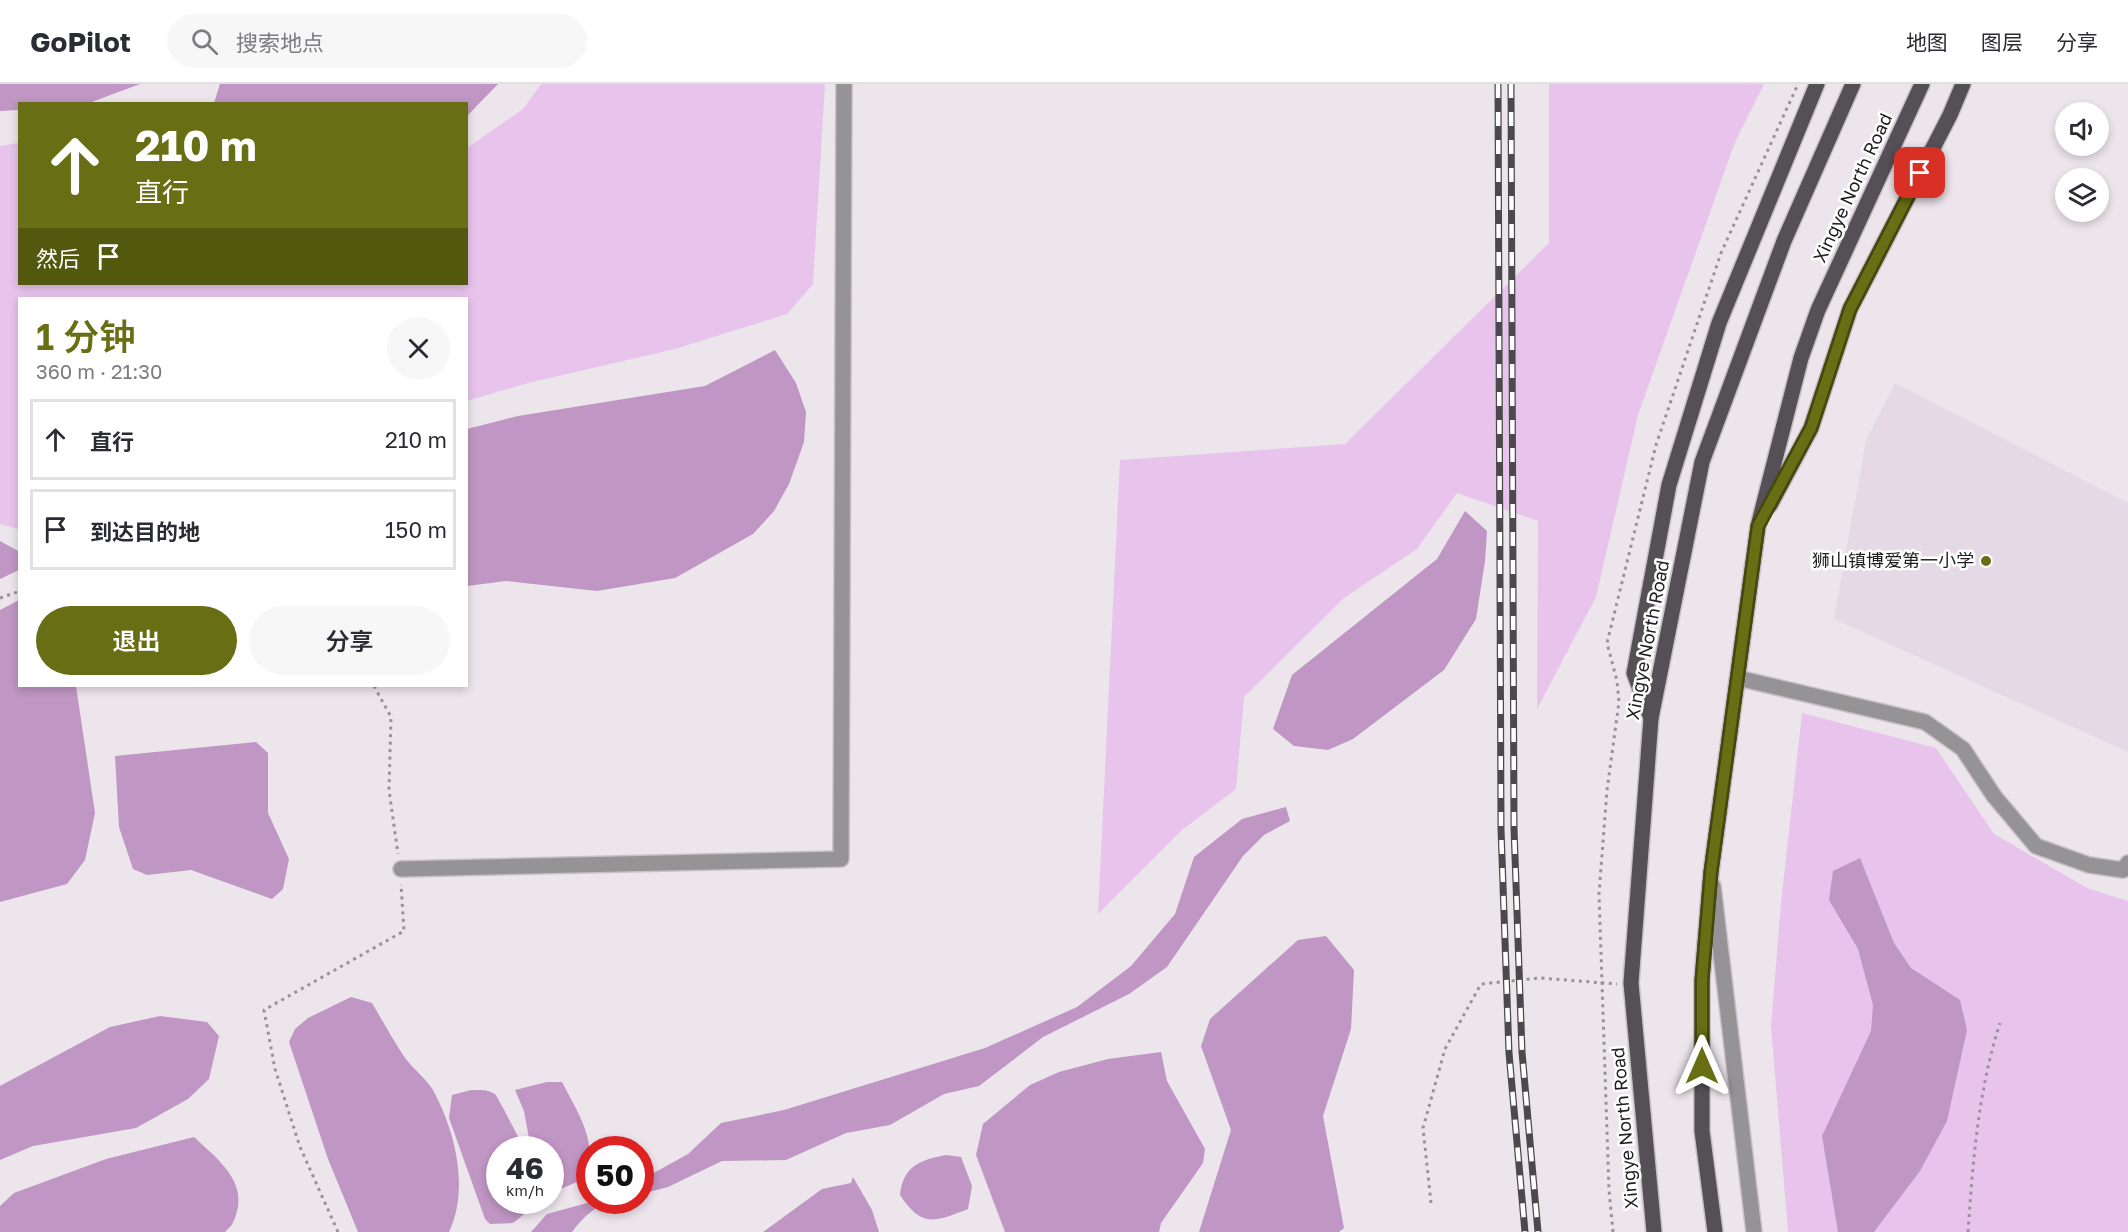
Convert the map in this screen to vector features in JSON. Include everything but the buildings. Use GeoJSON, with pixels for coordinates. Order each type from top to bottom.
{"type":"FeatureCollection","features":[{"type":"Feature","properties":{"kind":"main road"},"geometry":{"type":"LineString","coordinates":[[1651,718],[1634,673],[1669,484],[1719,323],[1817,84]]}},
{"type":"Feature","properties":{"kind":"main road","name":"Xingye North Road"},"geometry":{"type":"LineString","coordinates":[[1654,1232],[1631,983],[1651,718],[1702,462],[1784,241],[1853,84]]}},
{"type":"Feature","properties":{"kind":"main road","name":"Xingye North Road"},"geometry":{"type":"LineString","coordinates":[[1715,1232],[1702,1131],[1702,980],[1711,872],[1758,526],[1801,358],[1818,310],[1922,84]]}},
{"type":"Feature","properties":{"kind":"main road"},"geometry":{"type":"LineString","coordinates":[[1758,526],[1811,428],[1850,309],[1950,115],[1963,84]]}},
{"type":"Feature","properties":{"kind":"street"},"geometry":{"type":"LineString","coordinates":[[400,869],[841,859],[844,84]]}},
{"type":"Feature","properties":{"kind":"street"},"geometry":{"type":"LineString","coordinates":[[1738,678],[1925,722],[1963,749],[1994,796],[2036,846],[2089,866],[2123,870],[2128,863]]}},
{"type":"Feature","properties":{"kind":"street"},"geometry":{"type":"LineString","coordinates":[[1711,872],[1755,1232]]}},
{"type":"Feature","properties":{"kind":"path"},"geometry":{"type":"LineString","coordinates":[[0,598],[18,592]]}},
{"type":"Feature","properties":{"kind":"path"},"geometry":{"type":"LineString","coordinates":[[338,1232],[300,1147],[275,1069],[264,1010],[404,931],[400,869],[389,790],[391,717],[375,687]]}},
{"type":"Feature","properties":{"kind":"path"},"geometry":{"type":"LineString","coordinates":[[1431,1203],[1423,1128],[1445,1049],[1481,984],[1540,978],[1604,984],[1631,983]]}},
{"type":"Feature","properties":{"kind":"path"},"geometry":{"type":"LineString","coordinates":[[1968,1232],[1971,1170],[1981,1101],[2000,1023]]}},
{"type":"Feature","properties":{"kind":"shaded area"},"geometry":{"type":"Polygon","coordinates":[[[0,84],[140,84],[92,102],[18,102],[18,110],[0,111],[0,84]]]}},
{"type":"Feature","properties":{"kind":"shaded area"},"geometry":{"type":"Polygon","coordinates":[[[220,84],[498,84],[468,115],[468,102],[214,102],[220,84]]]}},
{"type":"Feature","properties":{"kind":"shaded area"},"geometry":{"type":"Polygon","coordinates":[[[541,84],[825,84],[813,284],[787,314],[675,349],[528,383],[468,401],[468,297],[18,297],[18,529],[0,524],[0,146],[18,143],[18,285],[468,285],[468,147],[523,109],[541,84]]]}},
{"type":"Feature","properties":{"kind":"shaded area"},"geometry":{"type":"Polygon","coordinates":[[[1549,84],[1764,84],[1735,142],[1638,415],[1596,597],[1537,709],[1538,521],[1457,493],[1417,549],[1344,598],[1244,697],[1236,789],[1182,830],[1098,914],[1120,460],[1345,444],[1549,243],[1549,84]]]}},
{"type":"Feature","properties":{"kind":"shaded area"},"geometry":{"type":"Polygon","coordinates":[[[775,350],[796,383],[806,412],[804,442],[789,484],[774,511],[753,534],[675,578],[597,591],[506,581],[468,586],[468,429],[518,416],[705,386],[775,350]]]}},
{"type":"Feature","properties":{"kind":"shaded area","name":"狮山镇博爱第一小学"},"geometry":{"type":"Polygon","coordinates":[[[1895,383],[2128,503],[2128,752],[1834,619],[1866,440],[1895,383]]]}},
{"type":"Feature","properties":{"kind":"shaded area"},"geometry":{"type":"Polygon","coordinates":[[[1465,511],[1487,531],[1485,561],[1476,619],[1444,670],[1353,739],[1328,750],[1294,746],[1273,729],[1292,675],[1437,559],[1465,511]]]}},
{"type":"Feature","properties":{"kind":"shaded area"},"geometry":{"type":"Polygon","coordinates":[[[0,541],[18,551],[18,570],[0,579],[0,541]]]}},
{"type":"Feature","properties":{"kind":"shaded area"},"geometry":{"type":"Polygon","coordinates":[[[18,601],[18,687],[76,687],[95,813],[85,860],[67,884],[0,902],[0,610],[18,601]]]}},
{"type":"Feature","properties":{"kind":"shaded area"},"geometry":{"type":"Polygon","coordinates":[[[1802,713],[1936,748],[1994,834],[2087,888],[2128,901],[2128,1232],[1788,1232],[1771,1026],[1781,903],[1802,713]]]}},
{"type":"Feature","properties":{"kind":"shaded area"},"geometry":{"type":"Polygon","coordinates":[[[256,742],[268,753],[268,813],[289,859],[283,889],[272,899],[191,870],[147,875],[133,869],[119,827],[115,756],[256,742]]]}},
{"type":"Feature","properties":{"kind":"shaded area"},"geometry":{"type":"Polygon","coordinates":[[[1286,807],[1290,821],[1264,835],[1243,856],[1167,967],[1129,994],[1043,1037],[979,1086],[944,1094],[890,1125],[846,1133],[786,1160],[722,1161],[668,1187],[654,1191],[654,1173],[688,1154],[721,1123],[784,1110],[985,1048],[1077,1007],[1131,966],[1175,914],[1194,857],[1242,819],[1286,807]]]}},
{"type":"Feature","properties":{"kind":"shaded area"},"geometry":{"type":"Polygon","coordinates":[[[1860,858],[1894,943],[1911,968],[1960,1000],[1967,1030],[1947,1121],[1920,1171],[1874,1232],[1838,1232],[1822,1136],[1871,1031],[1873,1005],[1858,949],[1829,900],[1833,871],[1860,858]]]}},
{"type":"Feature","properties":{"kind":"shaded area"},"geometry":{"type":"Polygon","coordinates":[[[1326,936],[1354,970],[1351,1029],[1323,1116],[1344,1228],[1339,1232],[1199,1232],[1231,1130],[1201,1046],[1210,1019],[1298,940],[1326,936]]]}},
{"type":"Feature","properties":{"kind":"shaded area"},"geometry":{"type":"Polygon","coordinates":[[[351,997],[372,1003],[403,1055],[432,1089],[442,1110],[454,1144],[459,1180],[455,1216],[449,1232],[358,1232],[328,1159],[289,1042],[295,1029],[308,1018],[351,997]]]}},
{"type":"Feature","properties":{"kind":"shaded area"},"geometry":{"type":"Polygon","coordinates":[[[160,1016],[207,1022],[219,1036],[209,1079],[188,1099],[136,1128],[33,1146],[0,1160],[0,1086],[110,1027],[160,1016]]]}},
{"type":"Feature","properties":{"kind":"shaded area"},"geometry":{"type":"Polygon","coordinates":[[[1161,1052],[1167,1081],[1205,1149],[1203,1163],[1161,1223],[1159,1232],[1005,1232],[976,1155],[983,1124],[1030,1085],[1059,1072],[1108,1059],[1161,1052]]]}},
{"type":"Feature","properties":{"kind":"shaded area"},"geometry":{"type":"Polygon","coordinates":[[[547,1082],[562,1082],[587,1136],[576,1136],[576,1182],[564,1187],[564,1136],[529,1136],[524,1111],[515,1090],[547,1082]]]}},
{"type":"Feature","properties":{"kind":"shaded area"},"geometry":{"type":"Polygon","coordinates":[[[471,1090],[492,1092],[518,1136],[486,1136],[486,1214],[524,1214],[513,1223],[490,1224],[485,1219],[449,1118],[452,1095],[471,1090]]]}},
{"type":"Feature","properties":{"kind":"shaded area"},"geometry":{"type":"Polygon","coordinates":[[[194,1137],[225,1168],[236,1186],[238,1207],[234,1221],[225,1232],[0,1232],[0,1206],[14,1193],[106,1159],[194,1137]]]}},
{"type":"Feature","properties":{"kind":"shaded area"},"geometry":{"type":"Polygon","coordinates":[[[946,1155],[961,1157],[972,1186],[968,1209],[937,1219],[922,1217],[908,1206],[900,1195],[905,1177],[914,1166],[921,1162],[946,1155]]]}},
{"type":"Feature","properties":{"kind":"shaded area"},"geometry":{"type":"Polygon","coordinates":[[[853,1177],[872,1210],[879,1232],[763,1232],[822,1189],[851,1183],[853,1177]]]}},
{"type":"Feature","properties":{"kind":"shaded area"},"geometry":{"type":"Polygon","coordinates":[[[576,1206],[576,1214],[588,1214],[572,1232],[531,1232],[547,1214],[564,1214],[564,1209],[576,1206]]]}},
{"type":"Feature","properties":{"kind":"railway"},"geometry":{"type":"LineString","coordinates":[[1498,84],[1501,829],[1509,1053],[1525,1232]]}},
{"type":"Feature","properties":{"kind":"railway"},"geometry":{"type":"LineString","coordinates":[[1511,84],[1514,828],[1522,1052],[1538,1232]]}},
{"type":"Feature","properties":{"kind":"place","name":"狮山镇博爱第一小学"},"geometry":{"type":"Point","coordinates":[1986,561]}},
{"type":"Feature","properties":{"kind":"route"},"geometry":{"type":"LineString","coordinates":[[1702,1066],[1702,980],[1711,872],[1758,526],[1811,428],[1850,309],[1920,173]]}}]}
